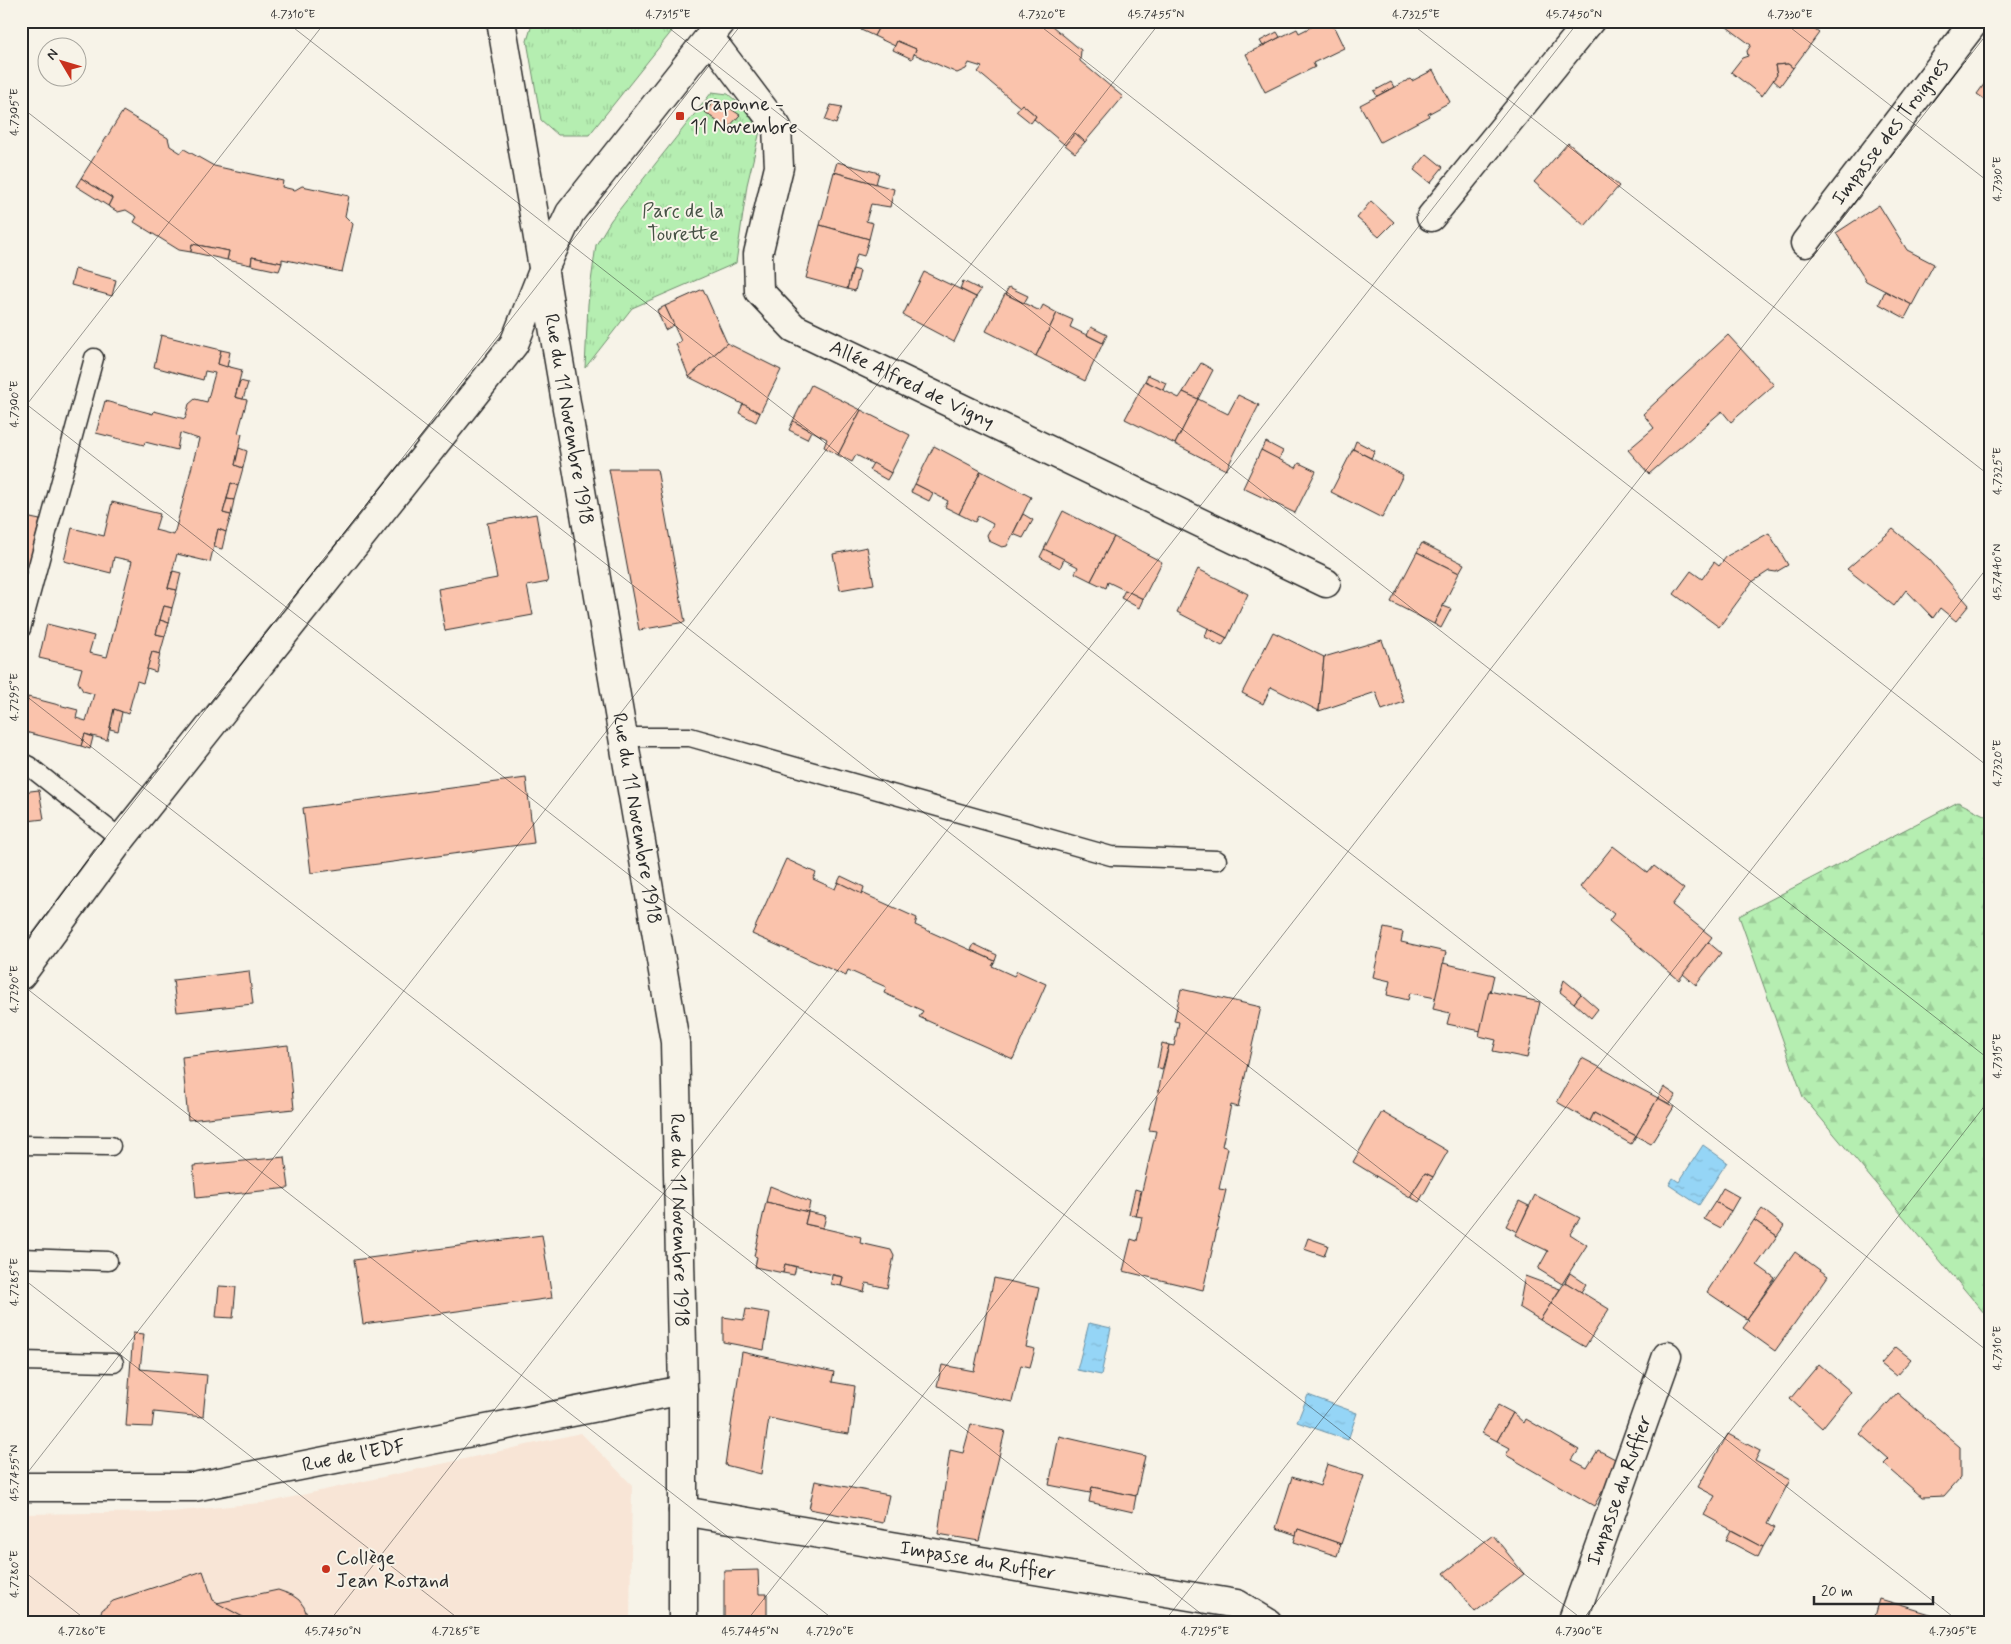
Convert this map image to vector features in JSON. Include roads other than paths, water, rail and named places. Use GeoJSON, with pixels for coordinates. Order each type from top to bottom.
{"type":"FeatureCollection","features":[{"type":"Feature","properties":{"kind":"street","name":"Rue du 11 Novembre 1918"},"geometry":{"type":"LineString","coordinates":[[501,21],[675,1042],[683,1390],[683,1623]]}},
{"type":"Feature","properties":{"kind":"street"},"geometry":{"type":"LineString","coordinates":[[1431,217],[1590,21]]}},
{"type":"Feature","properties":{"kind":"street","name":"Impasse des Troignes"},"geometry":{"type":"LineString","coordinates":[[1805,243],[1975,21]]}},
{"type":"Feature","properties":{"kind":"street"},"geometry":{"type":"LineString","coordinates":[[21,975],[122,839],[514,344],[543,271],[570,213],[716,29]]}},
{"type":"Feature","properties":{"kind":"street","name":"Allée Alfred de Vigny"},"geometry":{"type":"LineString","coordinates":[[716,29],[777,128],[779,167],[758,254],[759,291],[794,328],[1326,583]]}},
{"type":"Feature","properties":{"kind":"street","name":"Impasse du Ruffier"},"geometry":{"type":"LineString","coordinates":[[1572,1623],[1667,1356]]}},
{"type":"Feature","properties":{"kind":"street","name":"Rue de l'EDF"},"geometry":{"type":"LineString","coordinates":[[21,1487],[194,1487],[683,1390]]}},
{"type":"Feature","properties":{"kind":"street","name":"Impasse du Ruffier"},"geometry":{"type":"LineString","coordinates":[[683,1511],[1238,1604],[1268,1623]]}},
{"type":"Feature","properties":{"kind":"lane"},"geometry":{"type":"LineString","coordinates":[[21,629],[94,358]]}},
{"type":"Feature","properties":{"kind":"lane"},"geometry":{"type":"LineString","coordinates":[[622,737],[690,737],[1111,856],[1217,860]]}},
{"type":"Feature","properties":{"kind":"lane"},"geometry":{"type":"LineString","coordinates":[[21,762],[29,766],[122,839]]}},
{"type":"Feature","properties":{"kind":"lane"},"geometry":{"type":"LineString","coordinates":[[21,1145],[111,1146]]}},
{"type":"Feature","properties":{"kind":"lane"},"geometry":{"type":"LineString","coordinates":[[21,1258],[108,1261]]}},
{"type":"Feature","properties":{"kind":"lane"},"geometry":{"type":"LineString","coordinates":[[21,1361],[114,1364]]}},
{"type":"Feature","properties":{"kind":"water"},"geometry":{"type":"Polygon","coordinates":[[[1703,1145],[1727,1162],[1699,1205],[1669,1185],[1673,1178],[1679,1182],[1703,1145]]]}},
{"type":"Feature","properties":{"kind":"water"},"geometry":{"type":"Polygon","coordinates":[[[1089,1323],[1111,1328],[1101,1375],[1077,1370],[1089,1323]]]}},
{"type":"Feature","properties":{"kind":"water"},"geometry":{"type":"Polygon","coordinates":[[[1308,1395],[1357,1413],[1348,1440],[1297,1422],[1308,1395]]]}},
{"type":"Feature","properties":{"kind":"place","name":"Craponne - 11 Novembre"},"geometry":{"type":"Point","coordinates":[680,116]}},
{"type":"Feature","properties":{"kind":"place","name":"Collège Jean Rostand"},"geometry":{"type":"Point","coordinates":[326,1569]}},
{"type":"Feature","properties":{"kind":"park label","name":"Parc de la Tourette"},"geometry":{"type":"Point","coordinates":[683,222]}}]}
